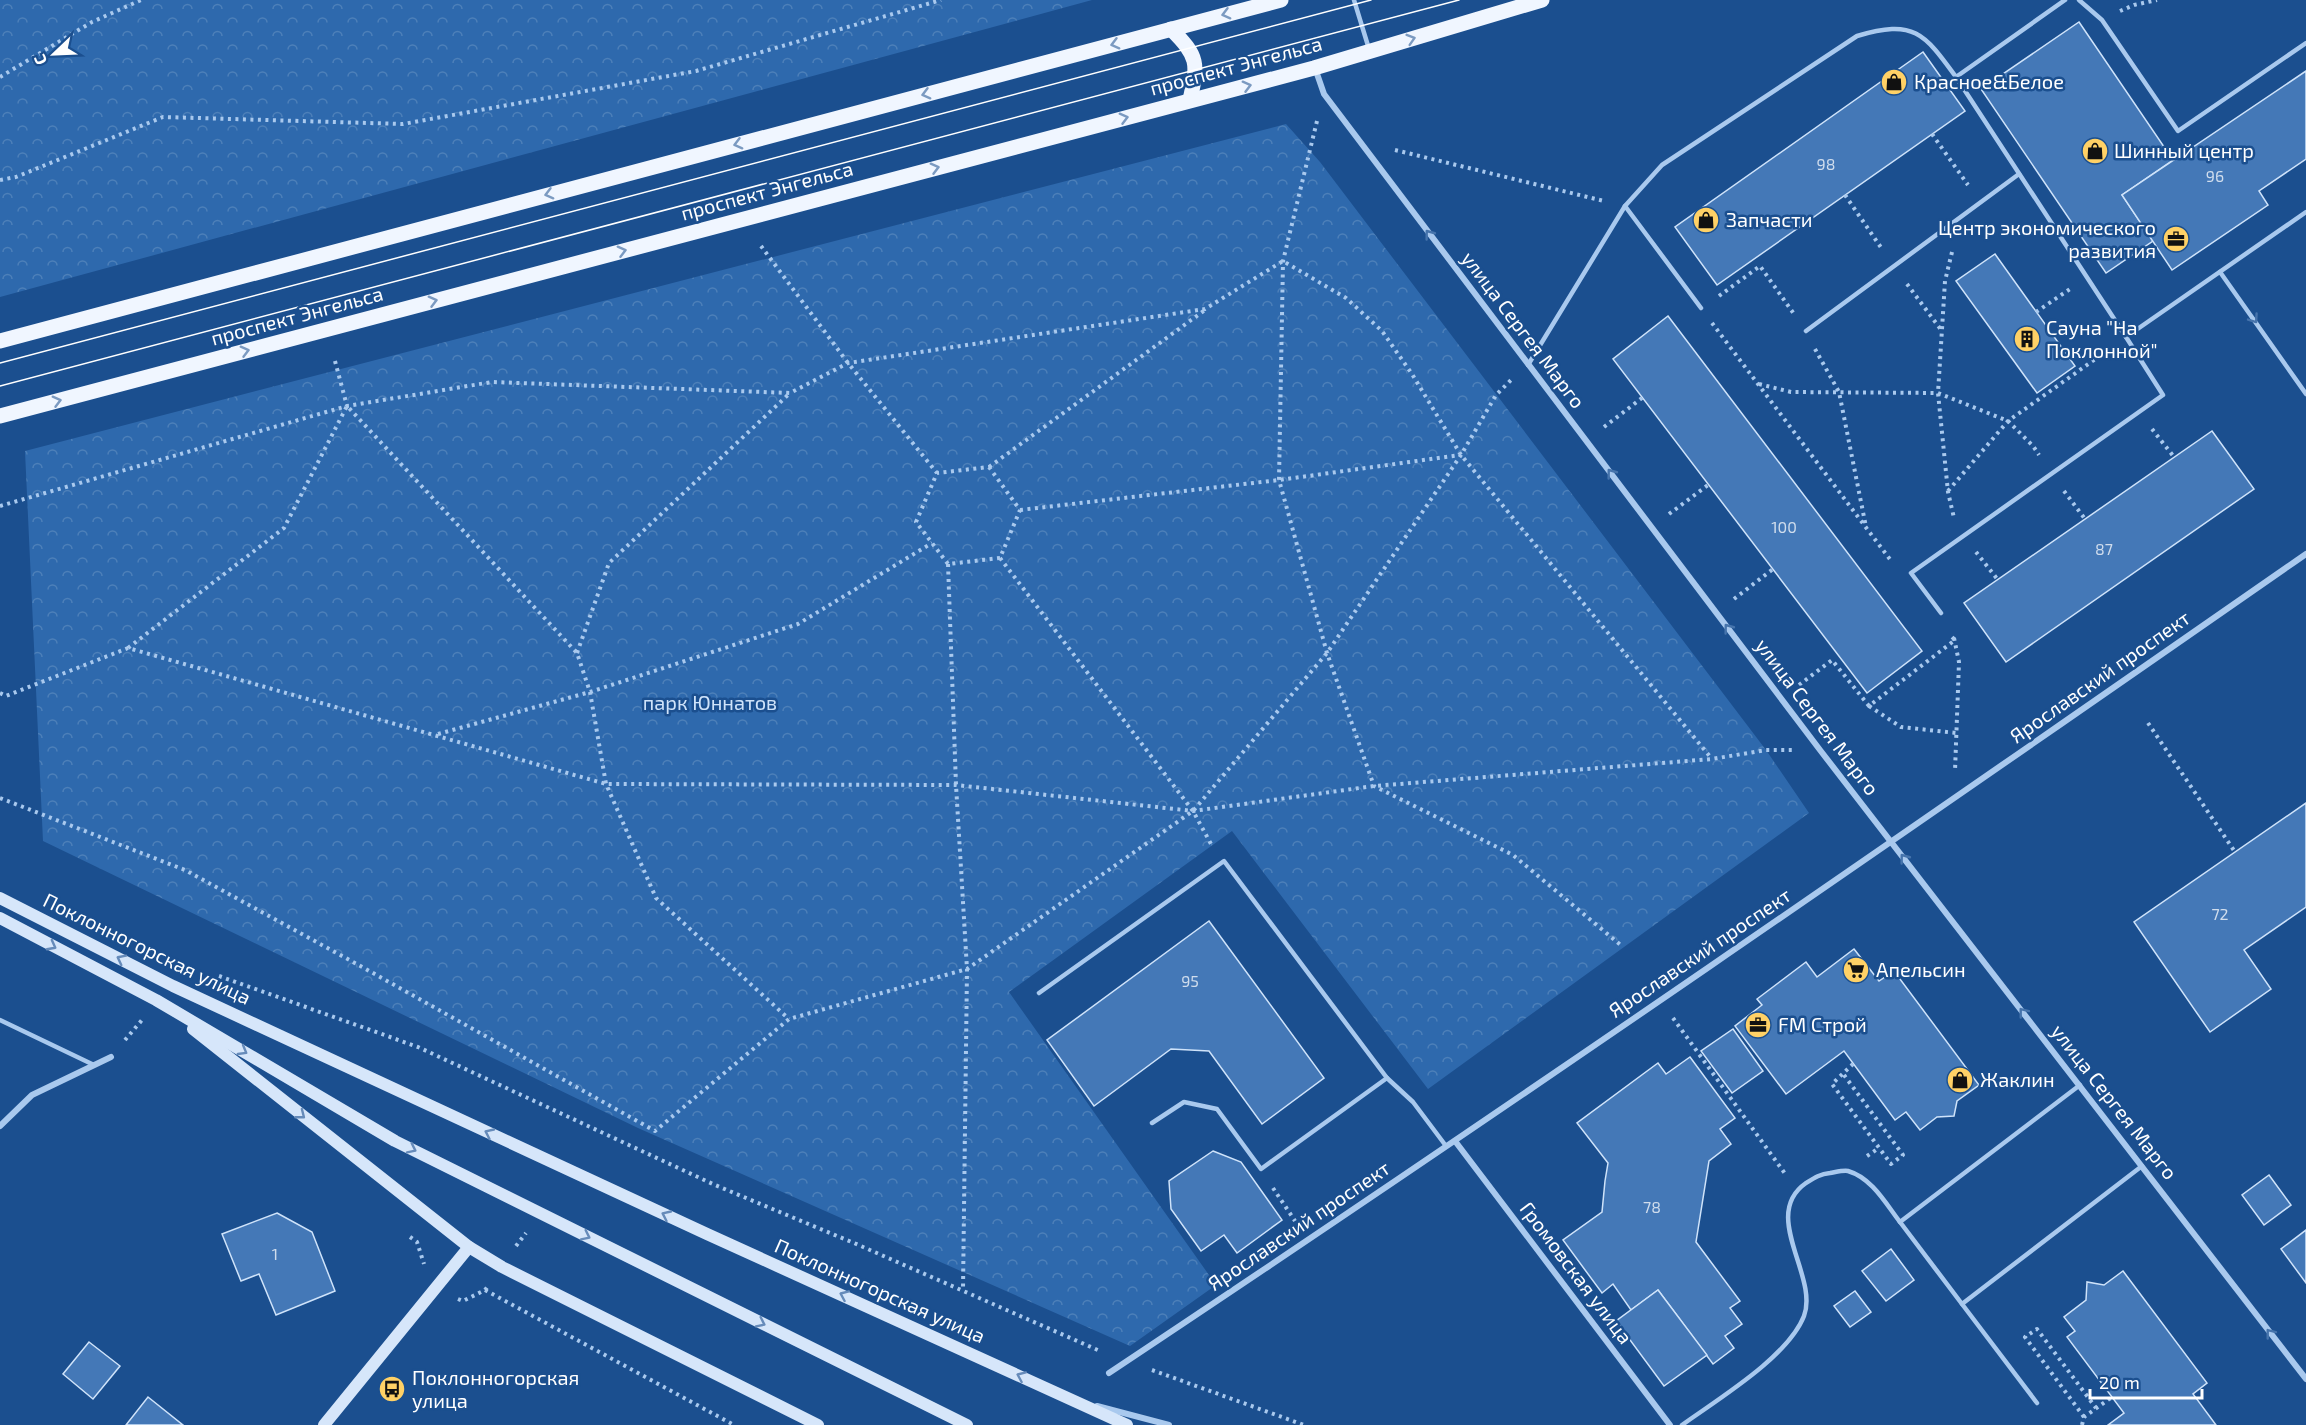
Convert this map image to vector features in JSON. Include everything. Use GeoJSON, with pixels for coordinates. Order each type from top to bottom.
{"type":"FeatureCollection","features":[{"type":"Feature","properties":{"kind":"main road"},"geometry":{"type":"LineString","coordinates":[[0,340],[1281,0]]}},
{"type":"Feature","properties":{"kind":"main road","name":"проспект Энгельса"},"geometry":{"type":"LineString","coordinates":[[0,416],[1314,68],[1542,0]]}},
{"type":"Feature","properties":{"kind":"main road"},"geometry":{"type":"LineString","coordinates":[[1171,29],[1190,48],[1197,70],[1190,100]]}},
{"type":"Feature","properties":{"kind":"main road","name":"Поклонногорская улица"},"geometry":{"type":"LineString","coordinates":[[0,898],[184,991],[696,1229],[1127,1425]]}},
{"type":"Feature","properties":{"kind":"main road","name":"Поклонногорская улица"},"geometry":{"type":"LineString","coordinates":[[0,918],[156,1000],[395,1141],[967,1425]]}},
{"type":"Feature","properties":{"kind":"main road"},"geometry":{"type":"LineString","coordinates":[[156,1000],[469,1247],[501,1267],[818,1425]]}},
{"type":"Feature","properties":{"kind":"main road"},"geometry":{"type":"LineString","coordinates":[[324,1425],[469,1247]]}},
{"type":"Feature","properties":{"kind":"street","name":"улица Сергея Марго"},"geometry":{"type":"LineString","coordinates":[[1314,68],[1324,94],[1528,365],[1820,750],[2306,1379]]}},
{"type":"Feature","properties":{"kind":"street","name":"Ярославский проспект"},"geometry":{"type":"LineString","coordinates":[[1110,1373],[1455,1141],[2306,554]]}},
{"type":"Feature","properties":{"kind":"street"},"geometry":{"type":"LineString","coordinates":[[0,1126],[32,1095],[111,1057]]}},
{"type":"Feature","properties":{"kind":"street","name":"Громовская улица"},"geometry":{"type":"LineString","coordinates":[[1455,1141],[1670,1425]]}},
{"type":"Feature","properties":{"kind":"street"},"geometry":{"type":"LineString","coordinates":[[1075,1400],[1169,1425]]}},
{"type":"Feature","properties":{"kind":"lane"},"geometry":{"type":"LineString","coordinates":[[1354,0],[1370,51]]}},
{"type":"Feature","properties":{"kind":"lane"},"geometry":{"type":"LineString","coordinates":[[1956,77],[2065,0]]}},
{"type":"Feature","properties":{"kind":"lane"},"geometry":{"type":"LineString","coordinates":[[2079,0],[2102,20],[2178,131],[2306,43]]}},
{"type":"Feature","properties":{"kind":"lane"},"geometry":{"type":"LineString","coordinates":[[1528,365],[1625,206],[1662,165],[1857,36],[1882,28],[1907,29],[1931,43],[1956,77],[2163,395],[1911,573],[1941,613]]}},
{"type":"Feature","properties":{"kind":"lane"},"geometry":{"type":"LineString","coordinates":[[1806,331],[2019,174]]}},
{"type":"Feature","properties":{"kind":"lane"},"geometry":{"type":"LineString","coordinates":[[1625,206],[1701,308]]}},
{"type":"Feature","properties":{"kind":"lane"},"geometry":{"type":"LineString","coordinates":[[2126,337],[2306,212]]}},
{"type":"Feature","properties":{"kind":"lane"},"geometry":{"type":"LineString","coordinates":[[2220,272],[2306,394]]}},
{"type":"Feature","properties":{"kind":"lane"},"geometry":{"type":"LineString","coordinates":[[1039,993],[1224,861],[1387,1078],[1413,1101],[1446,1146]]}},
{"type":"Feature","properties":{"kind":"lane"},"geometry":{"type":"LineString","coordinates":[[0,1020],[94,1065]]}},
{"type":"Feature","properties":{"kind":"lane"},"geometry":{"type":"LineString","coordinates":[[1152,1123],[1184,1102],[1217,1109],[1261,1169],[1387,1078]]}},
{"type":"Feature","properties":{"kind":"lane"},"geometry":{"type":"LineString","coordinates":[[1900,1222],[2080,1085]]}},
{"type":"Feature","properties":{"kind":"lane"},"geometry":{"type":"LineString","coordinates":[[1962,1304],[2142,1166]]}},
{"type":"Feature","properties":{"kind":"lane"},"geometry":{"type":"LineString","coordinates":[[1682,1425],[1773,1357],[1792,1339],[1805,1314],[1805,1285],[1792,1246],[1787,1214],[1796,1190],[1820,1174],[1847,1170],[1871,1185],[2037,1402]]}},
{"type":"Feature","properties":{"kind":"path"},"geometry":{"type":"LineString","coordinates":[[0,77],[92,22],[141,0]]}},
{"type":"Feature","properties":{"kind":"path"},"geometry":{"type":"LineString","coordinates":[[0,180],[16,177],[163,117],[403,124],[696,71],[941,0]]}},
{"type":"Feature","properties":{"kind":"path"},"geometry":{"type":"LineString","coordinates":[[2102,20],[2134,4],[2157,0]]}},
{"type":"Feature","properties":{"kind":"path"},"geometry":{"type":"LineString","coordinates":[[1324,94],[1283,261],[1279,480],[1327,653],[1374,786],[1513,855],[1623,947]]}},
{"type":"Feature","properties":{"kind":"path"},"geometry":{"type":"LineString","coordinates":[[1932,134],[1980,202]]}},
{"type":"Feature","properties":{"kind":"path"},"geometry":{"type":"LineString","coordinates":[[1359,141],[1625,206]]}},
{"type":"Feature","properties":{"kind":"path"},"geometry":{"type":"LineString","coordinates":[[1845,195],[1942,331]]}},
{"type":"Feature","properties":{"kind":"path"},"geometry":{"type":"LineString","coordinates":[[1960,218],[1945,281],[1938,393],[1948,492],[1951,512],[1964,535],[1998,580]]}},
{"type":"Feature","properties":{"kind":"path"},"geometry":{"type":"LineString","coordinates":[[761,246],[848,363],[937,473]]}},
{"type":"Feature","properties":{"kind":"path"},"geometry":{"type":"LineString","coordinates":[[937,473],[989,467],[1205,309],[1283,261]]}},
{"type":"Feature","properties":{"kind":"path"},"geometry":{"type":"LineString","coordinates":[[1283,261],[1346,298],[1383,331],[1461,455],[1712,759]]}},
{"type":"Feature","properties":{"kind":"path"},"geometry":{"type":"LineString","coordinates":[[1866,527],[1839,392],[1806,331],[1761,266],[1701,308],[1894,565]]}},
{"type":"Feature","properties":{"kind":"path"},"geometry":{"type":"LineString","coordinates":[[2037,312],[2086,277]]}},
{"type":"Feature","properties":{"kind":"path"},"geometry":{"type":"LineString","coordinates":[[577,653],[609,563],[790,393],[848,363],[1205,309]]}},
{"type":"Feature","properties":{"kind":"path"},"geometry":{"type":"LineString","coordinates":[[1948,492],[2008,421],[2126,337]]}},
{"type":"Feature","properties":{"kind":"path"},"geometry":{"type":"LineString","coordinates":[[336,361],[347,406],[577,653],[591,692],[606,784],[656,898],[789,1018]]}},
{"type":"Feature","properties":{"kind":"path"},"geometry":{"type":"LineString","coordinates":[[0,798],[185,870],[655,1131],[789,1018],[967,969],[1193,811],[1327,653],[1461,455],[1496,395],[1528,365]]}},
{"type":"Feature","properties":{"kind":"path"},"geometry":{"type":"LineString","coordinates":[[0,507],[347,406],[492,382],[790,393]]}},
{"type":"Feature","properties":{"kind":"path"},"geometry":{"type":"LineString","coordinates":[[1758,384],[1791,392],[1938,393],[2008,421],[2033,446],[2085,519]]}},
{"type":"Feature","properties":{"kind":"path"},"geometry":{"type":"LineString","coordinates":[[1587,440],[1642,398]]}},
{"type":"Feature","properties":{"kind":"path"},"geometry":{"type":"LineString","coordinates":[[0,693],[6,696],[128,648],[284,528],[347,406]]}},
{"type":"Feature","properties":{"kind":"path"},"geometry":{"type":"LineString","coordinates":[[2139,411],[2174,457]]}},
{"type":"Feature","properties":{"kind":"path"},"geometry":{"type":"LineString","coordinates":[[1020,510],[1279,480],[1461,455]]}},
{"type":"Feature","properties":{"kind":"path"},"geometry":{"type":"LineString","coordinates":[[989,467],[1020,510]]}},
{"type":"Feature","properties":{"kind":"path"},"geometry":{"type":"LineString","coordinates":[[937,473],[916,522],[948,564],[956,785],[967,969],[963,1290]]}},
{"type":"Feature","properties":{"kind":"path"},"geometry":{"type":"LineString","coordinates":[[1652,527],[1708,485]]}},
{"type":"Feature","properties":{"kind":"path"},"geometry":{"type":"LineString","coordinates":[[1000,558],[1020,510]]}},
{"type":"Feature","properties":{"kind":"path"},"geometry":{"type":"LineString","coordinates":[[437,735],[591,692],[798,624],[932,543]]}},
{"type":"Feature","properties":{"kind":"path"},"geometry":{"type":"LineString","coordinates":[[948,564],[1000,558]]}},
{"type":"Feature","properties":{"kind":"path"},"geometry":{"type":"LineString","coordinates":[[1000,558],[1193,811],[1212,846],[1224,861]]}},
{"type":"Feature","properties":{"kind":"path"},"geometry":{"type":"LineString","coordinates":[[1716,612],[1773,569]]}},
{"type":"Feature","properties":{"kind":"path"},"geometry":{"type":"LineString","coordinates":[[1941,613],[1948,622],[1959,662],[1955,772],[1947,778]]}},
{"type":"Feature","properties":{"kind":"path"},"geometry":{"type":"LineString","coordinates":[[1943,627],[1954,640]]}},
{"type":"Feature","properties":{"kind":"path"},"geometry":{"type":"LineString","coordinates":[[1869,706],[1954,640]]}},
{"type":"Feature","properties":{"kind":"path"},"geometry":{"type":"LineString","coordinates":[[128,648],[606,784],[956,785],[1193,811],[1374,786],[1712,759],[1766,750],[1820,750]]}},
{"type":"Feature","properties":{"kind":"path"},"geometry":{"type":"LineString","coordinates":[[1781,698],[1832,660],[1869,706],[1901,726],[1956,733]]}},
{"type":"Feature","properties":{"kind":"path"},"geometry":{"type":"LineString","coordinates":[[2148,723],[2235,852]]}},
{"type":"Feature","properties":{"kind":"path"},"geometry":{"type":"LineString","coordinates":[[215,975],[418,1047],[715,1185],[963,1290],[1081,1345],[1104,1353]]}},
{"type":"Feature","properties":{"kind":"path"},"geometry":{"type":"LineString","coordinates":[[1660,1000],[1796,1190]]}},
{"type":"Feature","properties":{"kind":"path"},"geometry":{"type":"LineString","coordinates":[[132,1032],[144,1017]]}},
{"type":"Feature","properties":{"kind":"path"},"geometry":{"type":"LineString","coordinates":[[1844,1075],[1903,1155],[1891,1164],[1832,1084],[1854,1064]]}},
{"type":"Feature","properties":{"kind":"path"},"geometry":{"type":"LineString","coordinates":[[1282,1201],[1291,1214]]}},
{"type":"Feature","properties":{"kind":"path"},"geometry":{"type":"LineString","coordinates":[[408,1235],[417,1242],[432,1292],[463,1300],[485,1290],[526,1232],[536,1237]]}},
{"type":"Feature","properties":{"kind":"path"},"geometry":{"type":"LineString","coordinates":[[485,1290],[734,1425]]}},
{"type":"Feature","properties":{"kind":"path"},"geometry":{"type":"LineString","coordinates":[[2084,1417],[2025,1337],[2037,1329],[2096,1408]]}},
{"type":"Feature","properties":{"kind":"path"},"geometry":{"type":"LineString","coordinates":[[1149,1369],[1304,1425]]}},
{"type":"Feature","properties":{"kind":"path"},"geometry":{"type":"LineString","coordinates":[[2082,1425],[2084,1417],[2112,1396]]}},
{"type":"Feature","properties":{"kind":"green space"},"geometry":{"type":"Polygon","coordinates":[[[0,0],[1092,0],[0,297],[0,0]]]}},
{"type":"Feature","properties":{"kind":"green space","name":"парк Юннатов"},"geometry":{"type":"Polygon","coordinates":[[[1286,124],[1320,162],[1766,750],[1809,813],[1428,1089],[1232,831],[1009,992],[1216,1285],[1130,1346],[638,1128],[43,841],[25,451],[1286,124]]]}},
{"type":"Feature","properties":{"kind":"building","name":"Шинный центр"},"geometry":{"type":"Polygon","coordinates":[[[2079,22],[2173,160],[2122,195],[2153,241],[2106,273],[1981,89],[2079,22]]]}},
{"type":"Feature","properties":{"kind":"building"},"geometry":{"type":"Polygon","coordinates":[[[1923,52],[1965,111],[1717,285],[1675,227],[1923,52]]]}},
{"type":"Feature","properties":{"kind":"building"},"geometry":{"type":"Polygon","coordinates":[[[2306,71],[2306,159],[2259,191],[2268,205],[2172,270],[2122,195],[2306,71]]]}},
{"type":"Feature","properties":{"kind":"building","name":"Сауна \"На Поклонной\""},"geometry":{"type":"Polygon","coordinates":[[[1995,254],[2075,366],[2037,393],[1956,281],[1995,254]]]}},
{"type":"Feature","properties":{"kind":"building"},"geometry":{"type":"Polygon","coordinates":[[[1668,316],[1922,651],[1867,693],[1613,359],[1668,316]]]}},
{"type":"Feature","properties":{"kind":"building"},"geometry":{"type":"Polygon","coordinates":[[[2212,431],[2254,489],[2006,662],[1964,603],[2212,431]]]}},
{"type":"Feature","properties":{"kind":"building"},"geometry":{"type":"Polygon","coordinates":[[[2306,803],[2306,907],[2244,950],[2271,989],[2210,1032],[2134,922],[2306,803]]]}},
{"type":"Feature","properties":{"kind":"building"},"geometry":{"type":"Polygon","coordinates":[[[1209,921],[1324,1078],[1262,1124],[1209,1051],[1171,1049],[1094,1106],[1047,1040],[1209,921]]]}},
{"type":"Feature","properties":{"kind":"building"},"geometry":{"type":"Polygon","coordinates":[[[1854,949],[1879,981],[1894,971],[1979,1085],[1957,1101],[1954,1116],[1937,1117],[1920,1130],[1906,1112],[1895,1120],[1844,1051],[1786,1094],[1735,1026],[1762,1005],[1757,999],[1806,962],[1817,977],[1854,949]]]}},
{"type":"Feature","properties":{"kind":"building"},"geometry":{"type":"Polygon","coordinates":[[[1733,1029],[1763,1071],[1732,1093],[1701,1051],[1733,1029]]]}},
{"type":"Feature","properties":{"kind":"building"},"geometry":{"type":"Polygon","coordinates":[[[1690,1057],[1735,1118],[1720,1129],[1731,1144],[1709,1161],[1696,1242],[1740,1301],[1730,1308],[1742,1324],[1725,1336],[1734,1348],[1713,1364],[1658,1290],[1631,1310],[1613,1284],[1602,1293],[1563,1240],[1602,1212],[1608,1163],[1577,1123],[1658,1063],[1666,1074],[1690,1057]]]}},
{"type":"Feature","properties":{"kind":"building"},"geometry":{"type":"Polygon","coordinates":[[[1213,1151],[1241,1162],[1282,1220],[1237,1253],[1224,1235],[1201,1251],[1171,1209],[1169,1181],[1213,1151]]]}},
{"type":"Feature","properties":{"kind":"building"},"geometry":{"type":"Polygon","coordinates":[[[2269,1175],[2291,1205],[2264,1225],[2242,1195],[2269,1175]]]}},
{"type":"Feature","properties":{"kind":"building"},"geometry":{"type":"Polygon","coordinates":[[[277,1213],[312,1232],[335,1291],[276,1315],[259,1274],[241,1281],[222,1234],[277,1213]]]}},
{"type":"Feature","properties":{"kind":"building"},"geometry":{"type":"Polygon","coordinates":[[[2306,1230],[2306,1283],[2281,1249],[2306,1230]]]}},
{"type":"Feature","properties":{"kind":"building"},"geometry":{"type":"Polygon","coordinates":[[[1891,1249],[1914,1280],[1886,1301],[1862,1271],[1891,1249]]]}},
{"type":"Feature","properties":{"kind":"building"},"geometry":{"type":"Polygon","coordinates":[[[2123,1271],[2207,1383],[2193,1394],[2216,1425],[2108,1425],[2124,1413],[2067,1337],[2075,1331],[2064,1317],[2086,1300],[2087,1282],[2104,1285],[2123,1271]]]}},
{"type":"Feature","properties":{"kind":"building"},"geometry":{"type":"Polygon","coordinates":[[[1658,1290],[1707,1355],[1664,1386],[1616,1321],[1658,1290]]]}},
{"type":"Feature","properties":{"kind":"building"},"geometry":{"type":"Polygon","coordinates":[[[1855,1291],[1871,1312],[1850,1327],[1834,1306],[1855,1291]]]}},
{"type":"Feature","properties":{"kind":"building"},"geometry":{"type":"Polygon","coordinates":[[[89,1342],[120,1366],[93,1399],[63,1374],[89,1342]]]}},
{"type":"Feature","properties":{"kind":"building"},"geometry":{"type":"Polygon","coordinates":[[[148,1397],[183,1425],[126,1425],[148,1397]]]}},
{"type":"Feature","properties":{"kind":"tram line"},"geometry":{"type":"LineString","coordinates":[[0,363],[1371,0]]}},
{"type":"Feature","properties":{"kind":"tram line"},"geometry":{"type":"LineString","coordinates":[[0,386],[1459,0]]}},
{"type":"Feature","properties":{"kind":"place","name":"Красное&Белое"},"geometry":{"type":"Point","coordinates":[1894,82]}},
{"type":"Feature","properties":{"kind":"place","name":"Шинный центр"},"geometry":{"type":"Point","coordinates":[2095,151]}},
{"type":"Feature","properties":{"kind":"place","name":"Запчасти"},"geometry":{"type":"Point","coordinates":[1706,220]}},
{"type":"Feature","properties":{"kind":"place","name":"Центр экономического развития"},"geometry":{"type":"Point","coordinates":[2176,239]}},
{"type":"Feature","properties":{"kind":"place","name":"Сауна \"На Поклонной\""},"geometry":{"type":"Point","coordinates":[2027,339]}},
{"type":"Feature","properties":{"kind":"place","name":"Апельсин"},"geometry":{"type":"Point","coordinates":[1856,970]}},
{"type":"Feature","properties":{"kind":"place","name":"FM Строй"},"geometry":{"type":"Point","coordinates":[1758,1025]}},
{"type":"Feature","properties":{"kind":"place","name":"Жаклин"},"geometry":{"type":"Point","coordinates":[1960,1080]}},
{"type":"Feature","properties":{"kind":"place","name":"Поклонногорская улица"},"geometry":{"type":"Point","coordinates":[392,1389]}}]}
